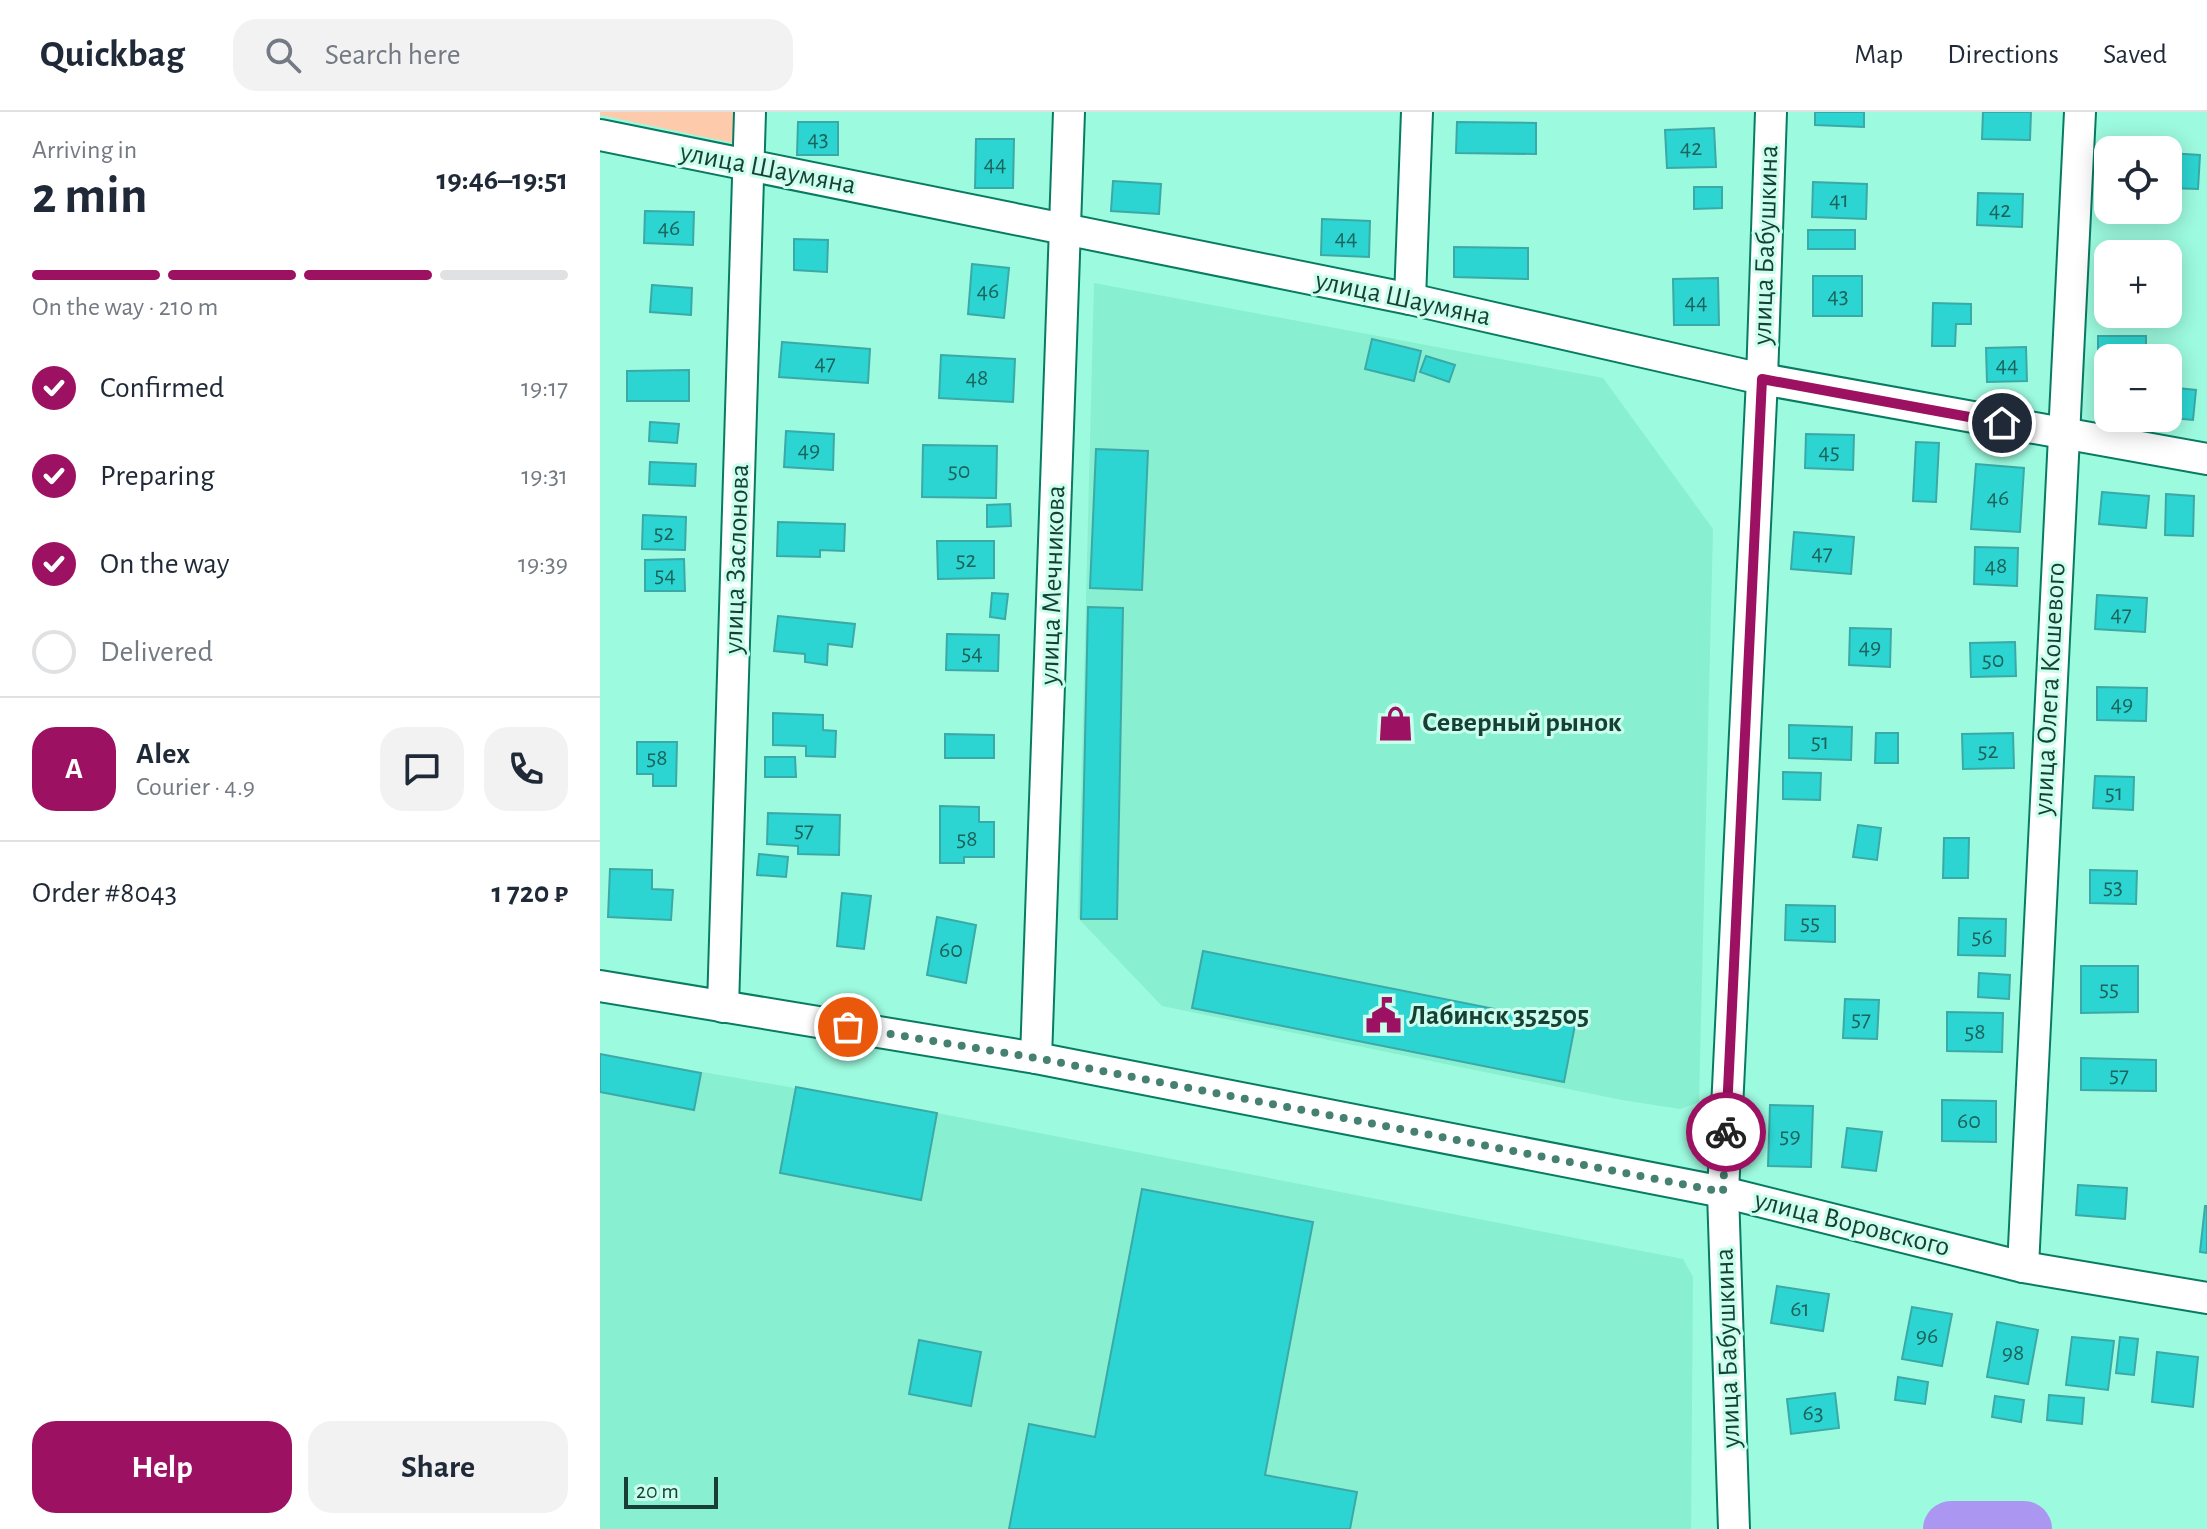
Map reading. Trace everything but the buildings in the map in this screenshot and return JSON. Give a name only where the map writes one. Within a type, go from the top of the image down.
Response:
[{"type":"street","name":"улица Заслонова","points":[[723,1007],[750,112]]},
{"type":"street","name":"улица Мечникова","points":[[1036,1058],[1069,112]]},
{"type":"street","points":[[1410,299],[1417,112]]},
{"type":"street","name":"улица Бабушкина","points":[[1734,1529],[1723,1192],[1762,379],[1771,112]]},
{"type":"street","name":"улица Олега Кошевого","points":[[2023,1267],[2080,112]]},
{"type":"street","name":"улица Шаумяна","points":[[600,135],[1410,299],[1762,379],[2207,459]]},
{"type":"street","name":"улица Воровского","points":[[600,986],[1036,1058],[1723,1192],[2023,1267],[2207,1298]]},
{"type":"shaded area","points":[[600,112],[733,112],[733,143],[600,115]]},
{"type":"shaded area","name":"Северный рынок","points":[[1094,283],[1603,378],[1713,529],[1699,1102],[1680,1109],[1622,1100],[1162,1006],[1078,918]]},
{"type":"shaded area","points":[[600,1054],[937,1113],[1683,1259],[1693,1277],[1691,1529],[600,1529]]},
{"type":"waterway","points":[[1951,1529],[2024,1529]]},
{"type":"way so far","points":[[848,1027],[1036,1058],[1723,1192],[1726,1132]]},
{"type":"place","name":"Северный рынок","points":[[1396,723]]},
{"type":"place","name":"Лабинск 352505","points":[[1383,1016]]},
{"type":"route","points":[[1726,1132],[1762,379],[2002,423]]}]
